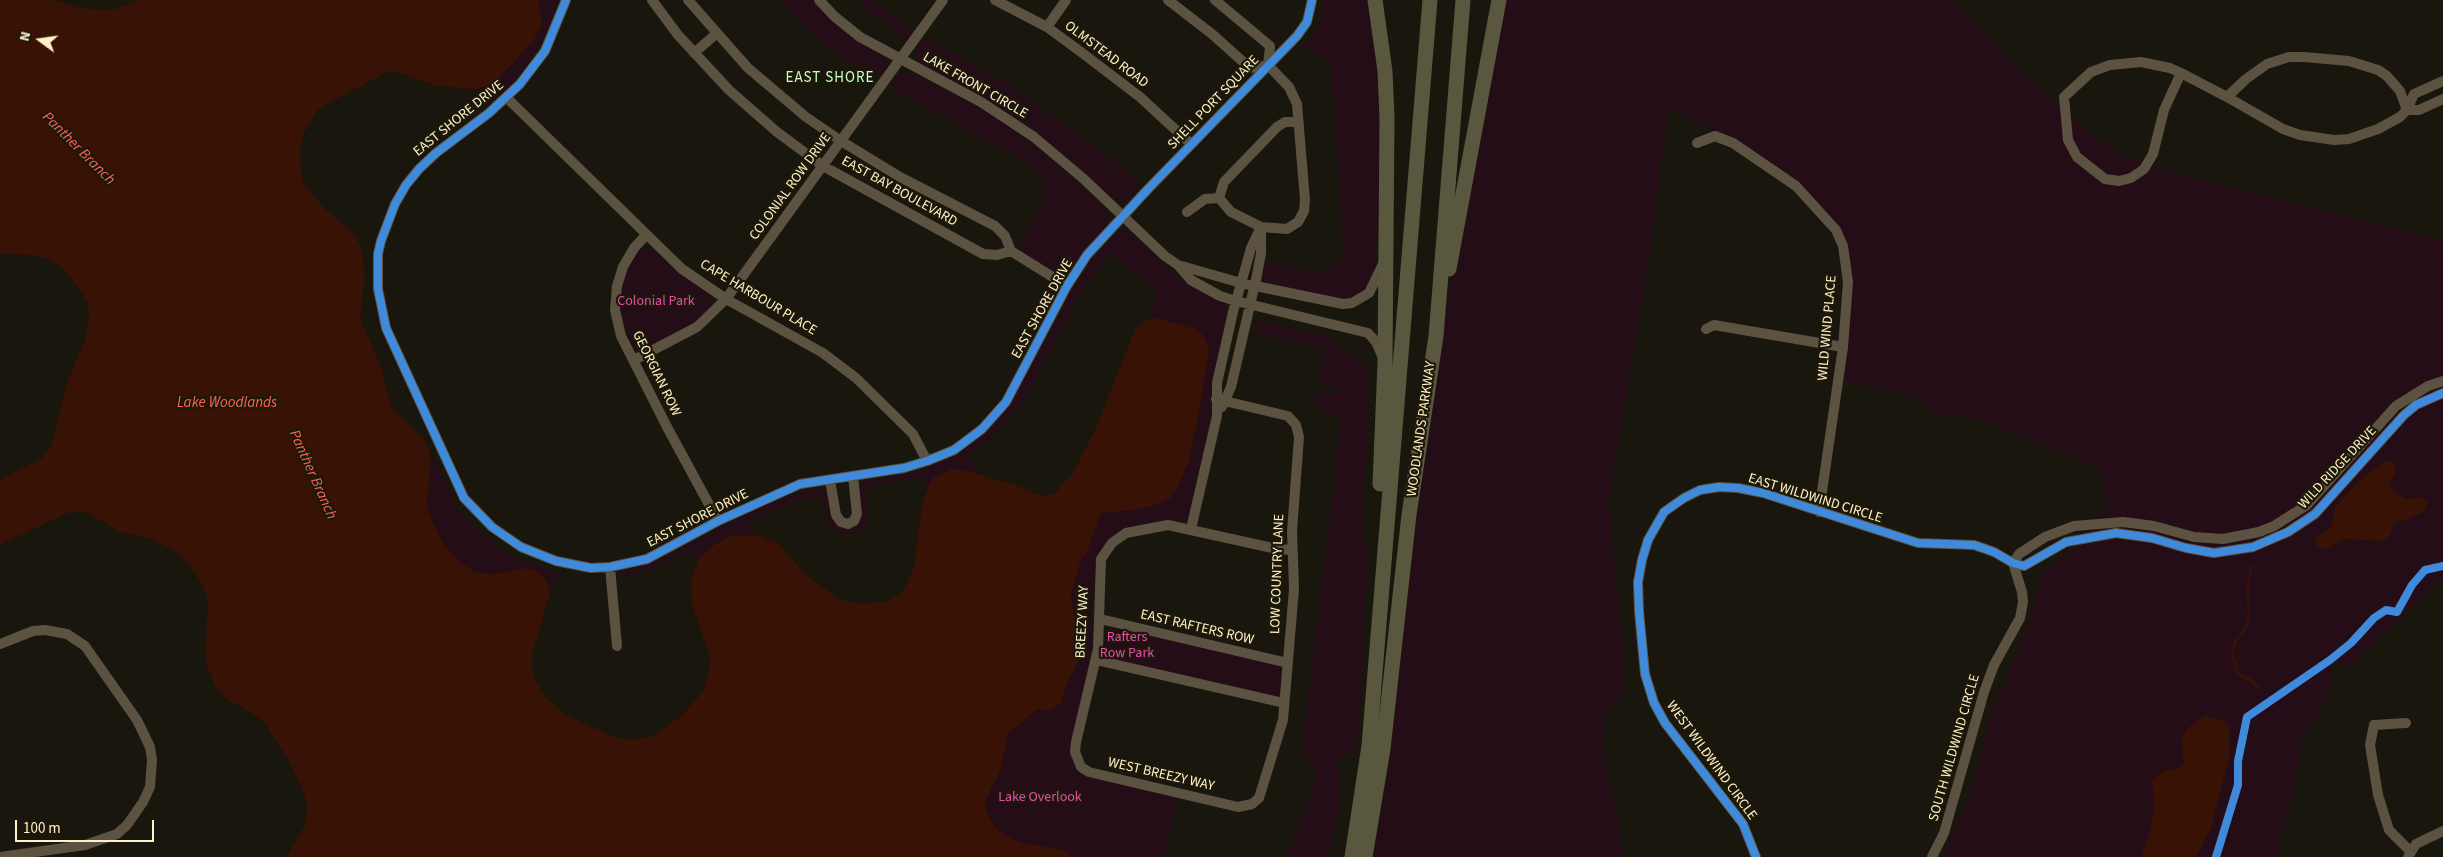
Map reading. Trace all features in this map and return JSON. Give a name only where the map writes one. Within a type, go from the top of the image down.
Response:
[{"type":"main road","points":[[1375,0],[1385,71],[1387,118],[1386,363],[1372,630],[1375,657]]},
{"type":"main road","name":"WOODLANDS PARKWAY","points":[[1352,857],[1369,746],[1430,0]]},
{"type":"main road","name":"WOODLANDS PARKWAY","points":[[1365,857],[1383,749],[1409,515],[1436,336],[1463,0]]},
{"type":"main road","points":[[1436,336],[1460,219],[1499,0]]},
{"type":"street","name":"EAST SHORE DRIVE","points":[[566,0],[545,51],[507,98],[436,153],[406,185],[389,218],[381,241],[377,269],[378,289],[386,328],[464,498],[492,527],[521,547],[556,561],[591,568],[610,567],[647,559],[718,521],[800,484],[904,468],[954,450],[982,428],[1006,402],[1068,286],[1087,255],[1123,216]]},
{"type":"street","name":"EAST BAY BOULEVARD","points":[[652,0],[694,53],[729,90],[757,115],[823,166],[984,254],[997,255],[1011,251]]},
{"type":"street","name":"EAST BAY BOULEVARD","points":[[688,0],[716,34],[772,89],[806,117],[841,141],[900,176],[995,226],[1005,236],[1011,251],[1068,286]]},
{"type":"street","name":"LAKE FRONT CIRCLE","points":[[819,0],[834,16],[860,36],[981,102],[1034,137],[1178,265],[1191,280],[1220,296],[1236,301],[1368,333],[1376,342],[1386,363]]},
{"type":"street","name":"COLONIAL ROW DRIVE","points":[[634,360],[696,326],[726,299],[943,0]]},
{"type":"street","name":"OLMSTEAD ROAD","points":[[995,0],[1047,27],[1140,97],[1191,144]]},
{"type":"street","points":[[1047,27],[1066,0]]},
{"type":"street","points":[[1168,0],[1250,68],[1268,65]]},
{"type":"street","points":[[1215,0],[1270,46],[1268,65],[1289,87],[1297,104],[1304,211],[1298,222],[1287,229],[1260,227],[1231,212],[1219,198]]},
{"type":"street","name":"SHELL PORT SQUARE","points":[[1123,216],[1297,36],[1307,22],[1312,0]]},
{"type":"street","points":[[694,53],[716,34]]},
{"type":"street","points":[[2227,97],[2246,79],[2267,64],[2289,57],[2304,57],[2349,61],[2378,70],[2387,76],[2400,91],[2407,110]]},
{"type":"street","points":[[2181,73],[2164,110],[2152,154],[2144,169],[2131,178],[2119,181],[2105,180],[2077,157],[2068,140],[2064,97],[2091,72],[2116,64],[2141,62],[2181,73],[2283,129],[2334,140],[2349,139],[2378,129],[2400,117],[2407,110],[2414,94],[2443,81]]},
{"type":"street","name":"CAPE HARBOUR PLACE","points":[[507,98],[682,269],[726,299],[823,353],[856,378],[912,434],[926,461]]},
{"type":"street","points":[[2407,110],[2419,110],[2443,99]]},
{"type":"street","points":[[1219,198],[1224,182],[1277,127],[1285,122],[1298,122]]},
{"type":"street","name":"WILD WIND PLACE","points":[[1697,143],[1716,136],[1732,143],[1796,186],[1836,230],[1842,246],[1848,282],[1843,347],[1819,512]]},
{"type":"street","points":[[1188,212],[1205,199],[1219,198]]},
{"type":"street","points":[[1260,227],[1251,248],[1236,301],[1217,383],[1220,401],[1191,529],[1277,549],[1292,550]]},
{"type":"street","points":[[1220,401],[1232,387],[1262,252],[1260,227]]},
{"type":"street","name":"GEORGIAN ROW","points":[[646,235],[634,248],[623,266],[617,286],[615,310],[621,336],[667,427],[718,521]]},
{"type":"street","name":"LAKE FRONT CIRCLE","points":[[1178,265],[1254,286],[1332,303],[1352,303],[1369,293],[1385,257]]},
{"type":"street","points":[[1706,329],[1714,324],[1843,347]]},
{"type":"street","name":"WILD RIDGE DRIVE","points":[[2443,380],[2428,386],[2396,406],[2307,505],[2274,526],[2259,532],[2223,539],[2194,537],[2154,526],[2123,522],[2074,526],[2045,537],[2019,554],[2013,563],[2024,566],[2066,542],[2116,533],[2152,538],[2186,548],[2214,553],[2253,547],[2288,532],[2315,514],[2404,415],[2416,405],[2443,393]]},
{"type":"street","name":"LOW COUNTRY LANE","points":[[1220,401],[1288,416],[1296,425],[1300,437],[1292,550],[1294,589],[1280,735],[1259,798],[1252,804]]},
{"type":"street","points":[[830,480],[836,515],[841,522],[848,524],[854,521],[857,514],[853,476]]},
{"type":"street","points":[[2334,477],[2342,486]]},
{"type":"street","name":"EAST WILDWIND CIRCLE","points":[[1642,560],[1648,540],[1664,512],[1684,498],[1700,490],[1719,487],[1738,488],[1763,493],[1918,543],[1974,546],[1994,552],[2013,563]]},
{"type":"street","name":"BREEZY WAY","points":[[1075,752],[1096,660],[1100,618],[1101,560],[1112,543],[1126,533],[1168,525],[1191,529]]},
{"type":"street","name":"WEST WILDWIND CIRCLE","points":[[1642,560],[1638,582],[1641,646],[1645,674],[1654,703],[1665,723],[1743,824],[1756,857]]},
{"type":"street","name":"SOUTH WILDWIND CIRCLE","points":[[1932,857],[1944,833],[1984,692],[1994,664],[2020,618],[2024,602],[2013,563]]},
{"type":"street","points":[[610,567],[616,646]]},
{"type":"street","name":"EAST RAFTERS ROW","points":[[1100,618],[1288,663]]},
{"type":"street","points":[[0,644],[33,631],[56,630],[67,634],[86,646],[145,734],[152,760],[150,787],[136,814],[117,834],[101,841],[0,857]]},
{"type":"street","points":[[1096,660],[1284,703]]},
{"type":"street","points":[[2406,723],[2374,725],[2370,745],[2378,795],[2389,830],[2409,854],[2416,844],[2443,830]]},
{"type":"street","name":"WEST BREEZY WAY","points":[[1075,752],[1081,767],[1089,772],[1238,807],[1252,804]]},
{"type":"green space","points":[[538,0],[559,0],[546,34],[523,71],[489,105],[476,89],[496,82],[532,44],[542,22]]},
{"type":"green space","points":[[780,0],[812,0],[845,32],[886,59],[887,72],[880,79],[867,68],[844,60],[798,22]]},
{"type":"green space","points":[[856,0],[872,0],[912,30],[913,34],[907,42]]},
{"type":"green space","points":[[1324,0],[1367,0],[1376,62],[1378,94],[1380,196],[1374,275],[1370,286],[1363,292],[1342,300],[1268,284],[1260,274],[1263,261],[1317,272],[1343,257],[1335,101],[1329,60],[1303,47],[1319,24]]},
{"type":"green space","points":[[1504,0],[1955,0],[2012,64],[2086,130],[2119,154],[2183,175],[2443,241],[2443,578],[2348,668],[2331,661],[2332,693],[2302,738],[2300,765],[2277,857],[1942,857],[1966,804],[1994,708],[2029,623],[2041,572],[2077,548],[2108,503],[2099,469],[1977,418],[1937,415],[1911,397],[1842,380],[1852,288],[1850,251],[1842,232],[1789,172],[1669,107],[1645,284],[1609,498],[1626,686],[1605,719],[1603,751],[1614,795],[1623,857],[1373,857],[1389,767],[1397,672],[1433,382]]},
{"type":"green space","points":[[925,38],[1008,84],[1108,156],[1138,184],[1138,190],[1128,200],[1118,202],[1037,133],[981,96],[921,64],[915,54],[921,40]]},
{"type":"green space","points":[[904,71],[976,106],[1003,123],[1056,163],[1107,210],[1108,224],[1066,274],[1056,274],[1020,252],[1019,248],[1043,201],[1046,188],[1040,176],[1010,153],[894,90],[893,80]]},
{"type":"green space","name":"Lake Overlook","points":[[1121,230],[1131,233],[1182,280],[1225,304],[1229,329],[1189,513],[1186,518],[1179,521],[1114,534],[1097,556],[1089,616],[1093,642],[1078,717],[1075,764],[1178,797],[1164,857],[1074,857],[1062,850],[1022,843],[1006,836],[996,828],[989,817],[985,809],[985,801],[1001,769],[1008,733],[1037,710],[1052,710],[1061,703],[1066,686],[1085,647],[1084,637],[1074,614],[1071,596],[1081,559],[1087,553],[1100,515],[1150,506],[1178,486],[1188,464],[1198,419],[1209,347],[1196,329],[1163,319],[1149,319],[1158,292],[1109,253],[1080,295],[1025,398],[1005,425],[969,457],[980,474],[952,469],[929,485],[927,490],[923,476],[918,479],[872,485],[866,492],[869,512],[866,525],[854,533],[841,533],[830,525],[824,504],[819,497],[801,499],[747,522],[754,534],[729,536],[711,547],[698,560],[689,552],[645,572],[616,578],[622,571],[637,568],[668,556],[756,509],[814,488],[821,489],[828,495],[831,518],[835,523],[852,527],[859,488],[862,482],[924,470],[958,454],[997,423],[1009,407],[1080,277],[1103,247]]},
{"type":"green space","name":"Colonial Park","points":[[639,250],[654,250],[672,268],[708,294],[711,303],[707,312],[687,326],[657,343],[639,349],[631,344],[621,319],[620,299],[623,279],[632,261]]},
{"type":"green space","points":[[1258,322],[1268,322],[1289,329],[1328,336],[1337,342],[1345,353],[1368,366],[1369,406],[1362,540],[1368,548],[1359,735],[1351,755],[1341,755],[1335,765],[1339,777],[1339,811],[1328,857],[1285,857],[1298,831],[1315,782],[1315,770],[1302,746],[1341,423],[1338,416],[1319,410],[1314,401],[1319,390],[1339,394],[1340,387],[1317,382],[1324,349],[1254,334]]},
{"type":"green space","points":[[429,449],[459,512],[476,529],[510,556],[558,574],[553,586],[550,587],[546,578],[519,569],[493,574],[476,573],[460,563],[451,554],[429,514],[427,503],[431,459]]},
{"type":"green space","name":"Rafters Row Park","points":[[1117,627],[1276,665],[1283,672],[1281,689],[1276,696],[1107,658],[1103,651],[1105,635],[1110,628]]},
{"type":"water","name":"Lake Woodlands","points":[[0,0],[56,0],[76,7],[113,10],[138,0],[538,0],[542,22],[534,40],[494,83],[476,89],[437,86],[394,71],[388,72],[323,106],[316,112],[303,135],[300,149],[301,174],[304,184],[325,209],[355,235],[362,249],[365,277],[360,317],[382,370],[392,408],[424,439],[429,449],[431,459],[427,503],[429,514],[443,543],[460,563],[476,572],[493,574],[527,568],[533,569],[546,578],[550,593],[532,655],[532,669],[536,682],[546,698],[568,716],[617,738],[633,740],[653,736],[680,717],[703,692],[711,661],[692,603],[691,581],[698,560],[711,547],[729,536],[758,535],[779,544],[805,574],[837,598],[857,604],[889,601],[903,591],[914,568],[922,505],[929,485],[934,478],[952,469],[961,469],[1013,484],[1041,496],[1055,493],[1072,474],[1095,430],[1135,329],[1146,320],[1155,318],[1196,329],[1202,334],[1209,347],[1198,419],[1188,464],[1170,498],[1140,509],[1100,515],[1087,553],[1081,559],[1071,596],[1074,614],[1085,627],[1084,637],[1087,639],[1085,647],[1066,686],[1061,703],[1052,710],[1037,710],[1008,733],[1001,769],[985,801],[985,809],[989,817],[996,828],[1006,836],[1022,843],[1062,850],[1074,857],[286,857],[305,825],[307,808],[305,795],[289,761],[264,722],[251,712],[227,700],[215,685],[205,661],[208,602],[204,588],[189,564],[176,551],[148,538],[120,532],[88,513],[76,511],[65,514],[0,545],[0,480],[42,458],[51,446],[66,385],[85,340],[89,317],[88,303],[71,277],[61,267],[51,260],[39,256],[0,253]]},
{"type":"water","points":[[2387,460],[2396,465],[2395,473],[2390,481],[2393,492],[2408,499],[2423,497],[2428,502],[2424,512],[2393,524],[2391,534],[2383,541],[2344,539],[2325,550],[2318,546],[2314,539],[2331,527],[2336,506],[2359,481]]},
{"type":"water","points":[[2205,716],[2225,721],[2230,727],[2229,758],[2211,827],[2196,857],[2145,857],[2142,854],[2151,829],[2154,808],[2152,780],[2166,770],[2177,770],[2184,763],[2181,740],[2188,728]]},
{"type":"waterway","points":[[2251,566],[2248,585],[2249,620],[2235,642],[2232,654],[2238,674],[2251,680],[2259,689]]},
{"type":"cycle path","points":[[566,0],[545,51],[520,84],[489,113],[436,153],[406,185],[395,204],[381,241],[378,254],[378,289],[386,328],[464,498],[492,527],[521,547],[556,561],[591,568],[610,567],[647,559],[718,521],[800,484],[904,468],[927,461],[954,450],[982,429],[1006,402],[1067,286],[1087,255],[1149,188],[1297,36],[1307,22],[1312,0]]},
{"type":"cycle path","points":[[1756,857],[1743,824],[1665,723],[1654,703],[1645,674],[1638,582],[1642,560],[1648,540],[1664,512],[1684,498],[1700,490],[1719,487],[1738,488],[1763,493],[1918,543],[1974,545],[2024,566],[2066,542],[2116,533],[2152,538],[2186,548],[2214,553],[2253,547],[2288,532],[2315,514],[2404,415],[2416,405],[2443,393]]},
{"type":"cycle path","points":[[2216,857],[2238,785],[2238,761],[2247,717],[2330,660],[2351,643],[2374,618],[2386,610],[2397,612],[2412,585],[2425,570],[2443,566]]},
{"type":"district","name":"EAST SHORE","points":[[830,79]]},
{"type":"water label","name":"Panther Branch","points":[[78,149]]},
{"type":"water label","name":"Panther Branch","points":[[312,475]]}]
